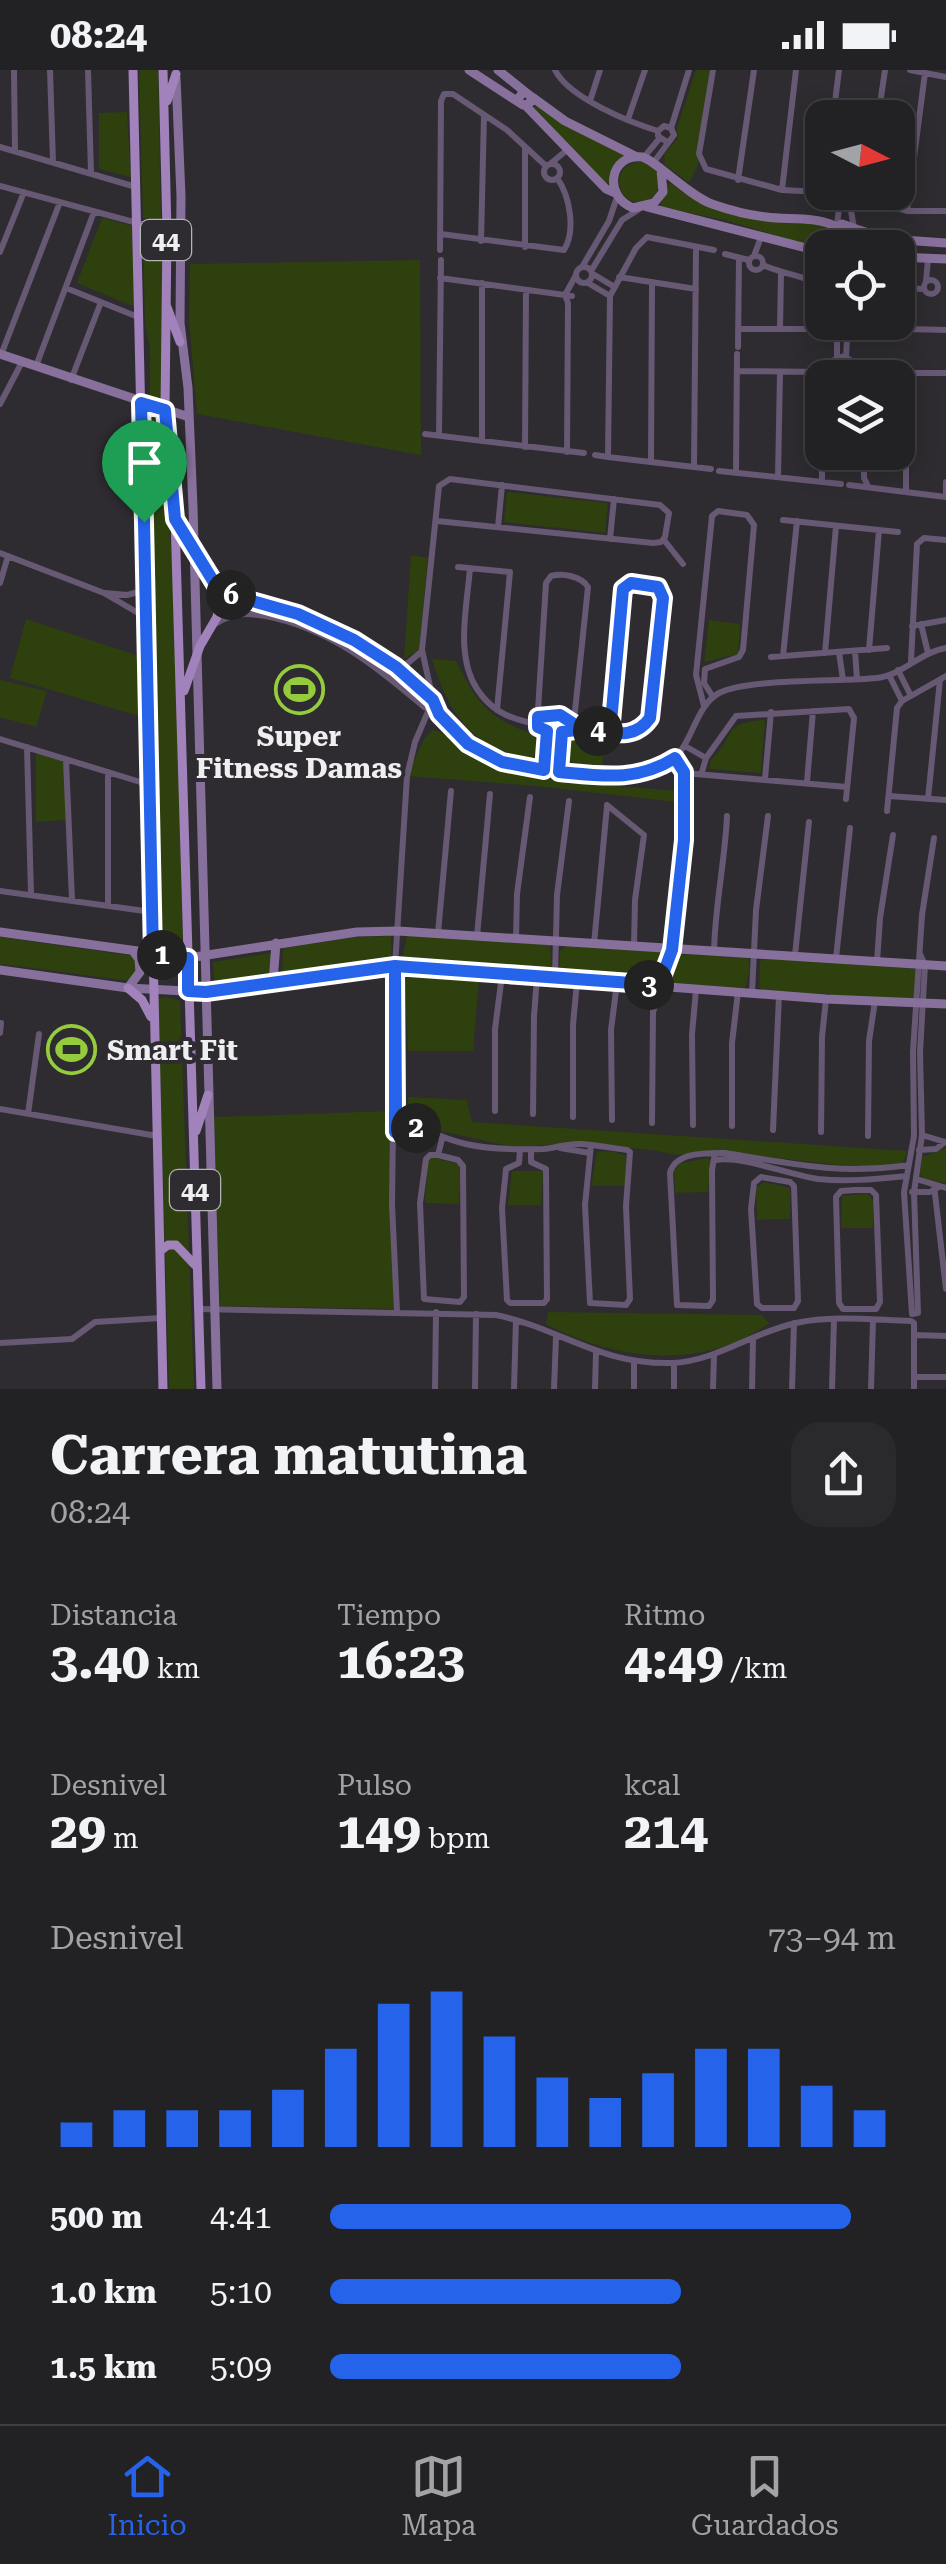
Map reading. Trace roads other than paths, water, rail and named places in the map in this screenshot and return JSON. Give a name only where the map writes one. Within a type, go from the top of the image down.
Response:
[{"type":"main road","name":"44","points":[[133,70],[164,1389]]},
{"type":"main road","name":"44","points":[[163,70],[167,230],[165,410],[175,519],[182,700],[201,1389]]},
{"type":"main road","points":[[164,108],[176,72]]},
{"type":"main road","points":[[165,302],[180,342]]},
{"type":"main road","points":[[175,519],[215,584],[220,608],[196,656],[182,700]]},
{"type":"main road","points":[[128,988],[142,1000],[154,1023]]},
{"type":"main road","points":[[194,1138],[208,1095]]},
{"type":"main road","points":[[160,1251],[168,1246],[180,1247],[197,1267]]},
{"type":"street","points":[[14,70],[15,152]]},
{"type":"street","points":[[50,70],[53,162]]},
{"type":"street","points":[[88,70],[91,173]]},
{"type":"street","points":[[468,70],[649,162],[686,191],[712,204],[760,217],[820,221],[888,239],[946,244]]},
{"type":"street","points":[[498,70],[576,159],[627,206],[732,226],[805,248]]},
{"type":"street","points":[[555,70],[560,79],[590,100],[661,137],[674,135],[671,128],[689,70]]},
{"type":"street","points":[[590,100],[600,70]]},
{"type":"street","points":[[628,119],[644,70]]},
{"type":"street","points":[[713,70],[700,162],[709,172],[782,190],[805,191]]},
{"type":"street","points":[[738,180],[754,70]]},
{"type":"street","points":[[782,190],[796,70]]},
{"type":"street","points":[[835,100],[839,70]]},
{"type":"street","points":[[880,100],[884,70]]},
{"type":"street","points":[[910,70],[946,76]]},
{"type":"street","points":[[176,72],[181,196],[180,342],[189,417],[217,1389]]},
{"type":"street","points":[[915,148],[926,73]]},
{"type":"street","points":[[439,436],[442,97],[453,94],[548,165],[558,166],[558,176],[568,196],[568,244],[560,251],[441,234]]},
{"type":"street","points":[[482,241],[484,114]]},
{"type":"street","points":[[568,298],[591,272],[622,220],[662,192],[649,162],[664,126],[671,128]]},
{"type":"street","points":[[525,146],[525,247]]},
{"type":"street","points":[[0,147],[137,187]]},
{"type":"street","points":[[568,150],[548,165],[544,174],[547,178],[558,176],[576,159]]},
{"type":"street","points":[[567,452],[568,298],[576,275],[613,213],[617,169],[630,158],[649,162]]},
{"type":"street","points":[[0,186],[167,230]]},
{"type":"street","points":[[0,252],[24,192]]},
{"type":"street","points":[[60,202],[0,354],[189,417]]},
{"type":"street","points":[[832,230],[842,210]]},
{"type":"street","points":[[850,210],[855,228]]},
{"type":"street","points":[[906,210],[946,211]]},
{"type":"street","points":[[35,367],[94,212]]},
{"type":"street","points":[[762,236],[751,258],[752,269],[763,263],[773,241]]},
{"type":"street","points":[[608,457],[610,296],[618,277],[647,238],[714,250]]},
{"type":"street","points":[[694,467],[696,247]]},
{"type":"street","points":[[726,254],[751,258],[781,274],[805,279]]},
{"type":"street","points":[[736,473],[739,258]]},
{"type":"street","points":[[925,285],[937,259]]},
{"type":"street","points":[[937,259],[940,286]]},
{"type":"street","points":[[582,266],[614,286]]},
{"type":"street","points":[[780,330],[781,274]]},
{"type":"street","points":[[576,275],[610,296]]},
{"type":"street","points":[[618,277],[696,289]]},
{"type":"street","points":[[440,278],[568,298]]},
{"type":"street","points":[[651,462],[652,282]]},
{"type":"street","points":[[482,283],[482,441]]},
{"type":"street","points":[[925,285],[931,294],[940,286]]},
{"type":"street","points":[[915,286],[940,286]]},
{"type":"street","points":[[66,288],[139,317]]},
{"type":"street","points":[[525,447],[526,290]]},
{"type":"street","points":[[72,380],[101,302]]},
{"type":"street","points":[[738,330],[805,328]]},
{"type":"street","points":[[915,329],[946,330]]},
{"type":"street","points":[[835,340],[843,360]]},
{"type":"street","points":[[843,360],[845,340]]},
{"type":"street","points":[[0,404],[22,362]]},
{"type":"street","points":[[737,371],[805,372]]},
{"type":"street","points":[[778,478],[780,373]]},
{"type":"street","points":[[915,373],[946,373]]},
{"type":"street","points":[[425,434],[584,453]]},
{"type":"street","points":[[595,455],[946,496],[946,482]]},
{"type":"street","points":[[822,470],[822,482]]},
{"type":"street","points":[[864,470],[869,487]]},
{"type":"street","points":[[906,470],[906,492]]},
{"type":"street","points":[[683,564],[664,540],[668,513],[660,504],[450,479],[440,486],[422,650],[439,714],[468,744],[493,758],[559,772],[633,776],[675,758],[713,697],[741,687],[889,675],[928,653],[946,648]]},
{"type":"street","points":[[498,527],[502,485]]},
{"type":"street","points":[[610,539],[614,499]]},
{"type":"street","points":[[704,708],[696,675],[712,516],[718,512],[747,514],[754,525],[743,652],[705,669],[704,683],[713,697]]},
{"type":"street","points":[[783,520],[898,532]]},
{"type":"street","points":[[437,521],[654,543],[664,540]]},
{"type":"street","points":[[784,656],[796,521]]},
{"type":"street","points":[[826,653],[836,526]]},
{"type":"street","points":[[869,650],[879,530]]},
{"type":"street","points":[[912,662],[917,625],[918,544],[924,538],[946,540]]},
{"type":"street","points":[[0,583],[4,555],[104,592],[127,595],[146,590]]},
{"type":"street","points":[[458,567],[510,572],[497,711]]},
{"type":"street","points":[[470,568],[465,657],[477,689],[509,718],[547,731],[562,732],[576,727]]},
{"type":"street","points":[[538,727],[546,584],[557,574],[576,577],[588,587],[576,727]]},
{"type":"street","points":[[215,584],[247,601],[354,640],[396,667],[433,700]]},
{"type":"street","points":[[529,722],[560,715],[576,727],[610,733],[638,731],[648,724],[653,712],[663,598],[654,585],[628,584],[623,589],[610,733]]},
{"type":"street","points":[[104,592],[146,618]]},
{"type":"street","points":[[124,606],[127,595]]},
{"type":"street","points":[[212,626],[228,616],[243,613],[297,619],[357,652],[428,710],[439,714]]},
{"type":"street","points":[[917,625],[946,620]]},
{"type":"street","points":[[917,625],[928,653]]},
{"type":"street","points":[[771,656],[887,648]]},
{"type":"street","points":[[396,667],[412,661],[422,650]]},
{"type":"street","points":[[856,651],[857,679]]},
{"type":"street","points":[[839,652],[843,680]]},
{"type":"street","points":[[898,670],[910,696]]},
{"type":"street","points":[[887,811],[900,704],[889,675]]},
{"type":"street","points":[[900,704],[943,677]]},
{"type":"street","points":[[928,799],[943,677]]},
{"type":"street","points":[[397,1311],[392,1204],[395,966],[407,776],[415,742],[433,700]]},
{"type":"street","points":[[702,772],[706,758],[731,719],[740,715],[852,710],[846,799]]},
{"type":"street","points":[[806,782],[812,711]]},
{"type":"street","points":[[765,778],[771,712]]},
{"type":"street","points":[[544,770],[547,731]]},
{"type":"street","points":[[559,772],[562,732]]},
{"type":"street","points":[[0,739],[150,785]]},
{"type":"street","points":[[684,746],[706,758]]},
{"type":"street","points":[[27,747],[31,894]]},
{"type":"street","points":[[652,1124],[652,1026],[659,985],[672,950],[684,840],[684,772],[675,758]]},
{"type":"street","points":[[932,758],[946,760]]},
{"type":"street","points":[[66,760],[72,900]]},
{"type":"street","points":[[108,772],[108,905]]},
{"type":"street","points":[[684,772],[847,787]]},
{"type":"street","points":[[438,933],[451,790]]},
{"type":"street","points":[[477,936],[490,794]]},
{"type":"street","points":[[516,939],[517,894],[530,796]]},
{"type":"street","points":[[889,796],[946,800]]},
{"type":"street","points":[[555,978],[558,895],[568,800]]},
{"type":"street","points":[[594,944],[607,805],[644,836],[635,900],[634,947]]},
{"type":"street","points":[[714,952],[727,816]]},
{"type":"street","points":[[752,993],[756,910],[768,816]]},
{"type":"street","points":[[795,955],[809,822]]},
{"type":"street","points":[[836,958],[850,828]]},
{"type":"street","points":[[877,962],[893,836]]},
{"type":"street","points":[[921,1003],[912,1052],[915,1104],[916,1150],[916,1178],[914,1192],[918,1314],[910,1313],[904,1192],[909,1165],[916,1150],[922,1135],[922,915],[934,838]]},
{"type":"street","points":[[0,890],[153,912]]},
{"type":"street","points":[[0,932],[188,958],[357,932],[398,931],[877,962],[921,961],[946,966]]},
{"type":"street","points":[[274,982],[276,943]]},
{"type":"street","points":[[128,988],[140,972],[133,950]]},
{"type":"street","points":[[0,970],[128,988],[206,992],[395,966],[946,1004]]},
{"type":"street","points":[[495,1110],[495,1029],[502,975]]},
{"type":"street","points":[[533,1114],[538,977]]},
{"type":"street","points":[[573,1116],[577,979]]},
{"type":"street","points":[[612,1120],[611,1030],[617,982]]},
{"type":"street","points":[[692,1125],[696,988]]},
{"type":"street","points":[[732,1126],[732,1043],[738,992]]},
{"type":"street","points":[[773,1130],[779,995]]},
{"type":"street","points":[[821,1132],[826,998]]},
{"type":"street","points":[[868,1136],[869,1041],[874,1001]]},
{"type":"street","points":[[0,1033],[2,1023]]},
{"type":"street","points":[[28,1114],[39,1034]]},
{"type":"street","points":[[0,1109],[157,1136]]},
{"type":"street","points":[[396,1112],[417,1128],[442,1139],[488,1149],[560,1148],[591,1149],[630,1152],[626,1206],[630,1301],[626,1305],[594,1306],[590,1302],[585,1206],[591,1149]]},
{"type":"street","points":[[395,1132],[417,1128]]},
{"type":"street","points":[[922,1135],[945,1142]]},
{"type":"street","points":[[435,1154],[462,1166],[462,1302],[428,1302],[423,1297],[420,1203],[426,1159],[435,1154],[442,1139]]},
{"type":"street","points":[[449,1158],[451,1141]]},
{"type":"street","points":[[916,1150],[936,1149],[945,1142]]},
{"type":"street","points":[[520,1150],[516,1165],[506,1168],[502,1208],[510,1304],[547,1300],[546,1170],[530,1160],[530,1149]]},
{"type":"street","points":[[716,1156],[712,1170],[712,1304],[675,1304],[670,1168],[678,1159],[716,1156],[742,1158],[777,1171],[856,1186],[871,1190],[876,1195],[880,1302],[876,1309],[844,1309],[839,1303],[836,1197],[856,1186],[907,1176]]},
{"type":"street","points":[[777,1171],[794,1186],[798,1302],[794,1308],[757,1304],[751,1208],[757,1178],[777,1171],[856,1171],[909,1165]]},
{"type":"street","points":[[856,1171],[856,1186]]},
{"type":"street","points":[[916,1178],[939,1188]]},
{"type":"street","points":[[904,1192],[939,1188]]},
{"type":"street","points":[[939,1188],[946,1289]]},
{"type":"street","points":[[198,1309],[476,1314],[516,1320],[596,1353],[634,1361],[674,1363],[714,1355],[794,1323],[834,1319],[910,1321],[914,1324],[914,1389]]},
{"type":"street","points":[[435,1389],[436,1312]]},
{"type":"street","points":[[475,1389],[476,1314]]},
{"type":"street","points":[[0,1343],[72,1339],[95,1322],[161,1318]]},
{"type":"street","points":[[832,1389],[834,1319]]},
{"type":"street","points":[[514,1389],[516,1320]]},
{"type":"street","points":[[872,1389],[873,1320]]},
{"type":"street","points":[[792,1389],[794,1323]]},
{"type":"street","points":[[914,1335],[946,1336]]},
{"type":"street","points":[[554,1389],[556,1338]]},
{"type":"street","points":[[752,1389],[753,1340]]},
{"type":"street","points":[[595,1389],[596,1353]]},
{"type":"street","points":[[713,1389],[714,1355]]},
{"type":"street","points":[[634,1361],[634,1389]]},
{"type":"street","points":[[674,1363],[674,1389]]},
{"type":"street","points":[[914,1376],[946,1377]]},
{"type":"place","name":"Super Fitness Damas","points":[[299,689]]},
{"type":"place","name":"Smart Fit","points":[[72,1050]]}]
